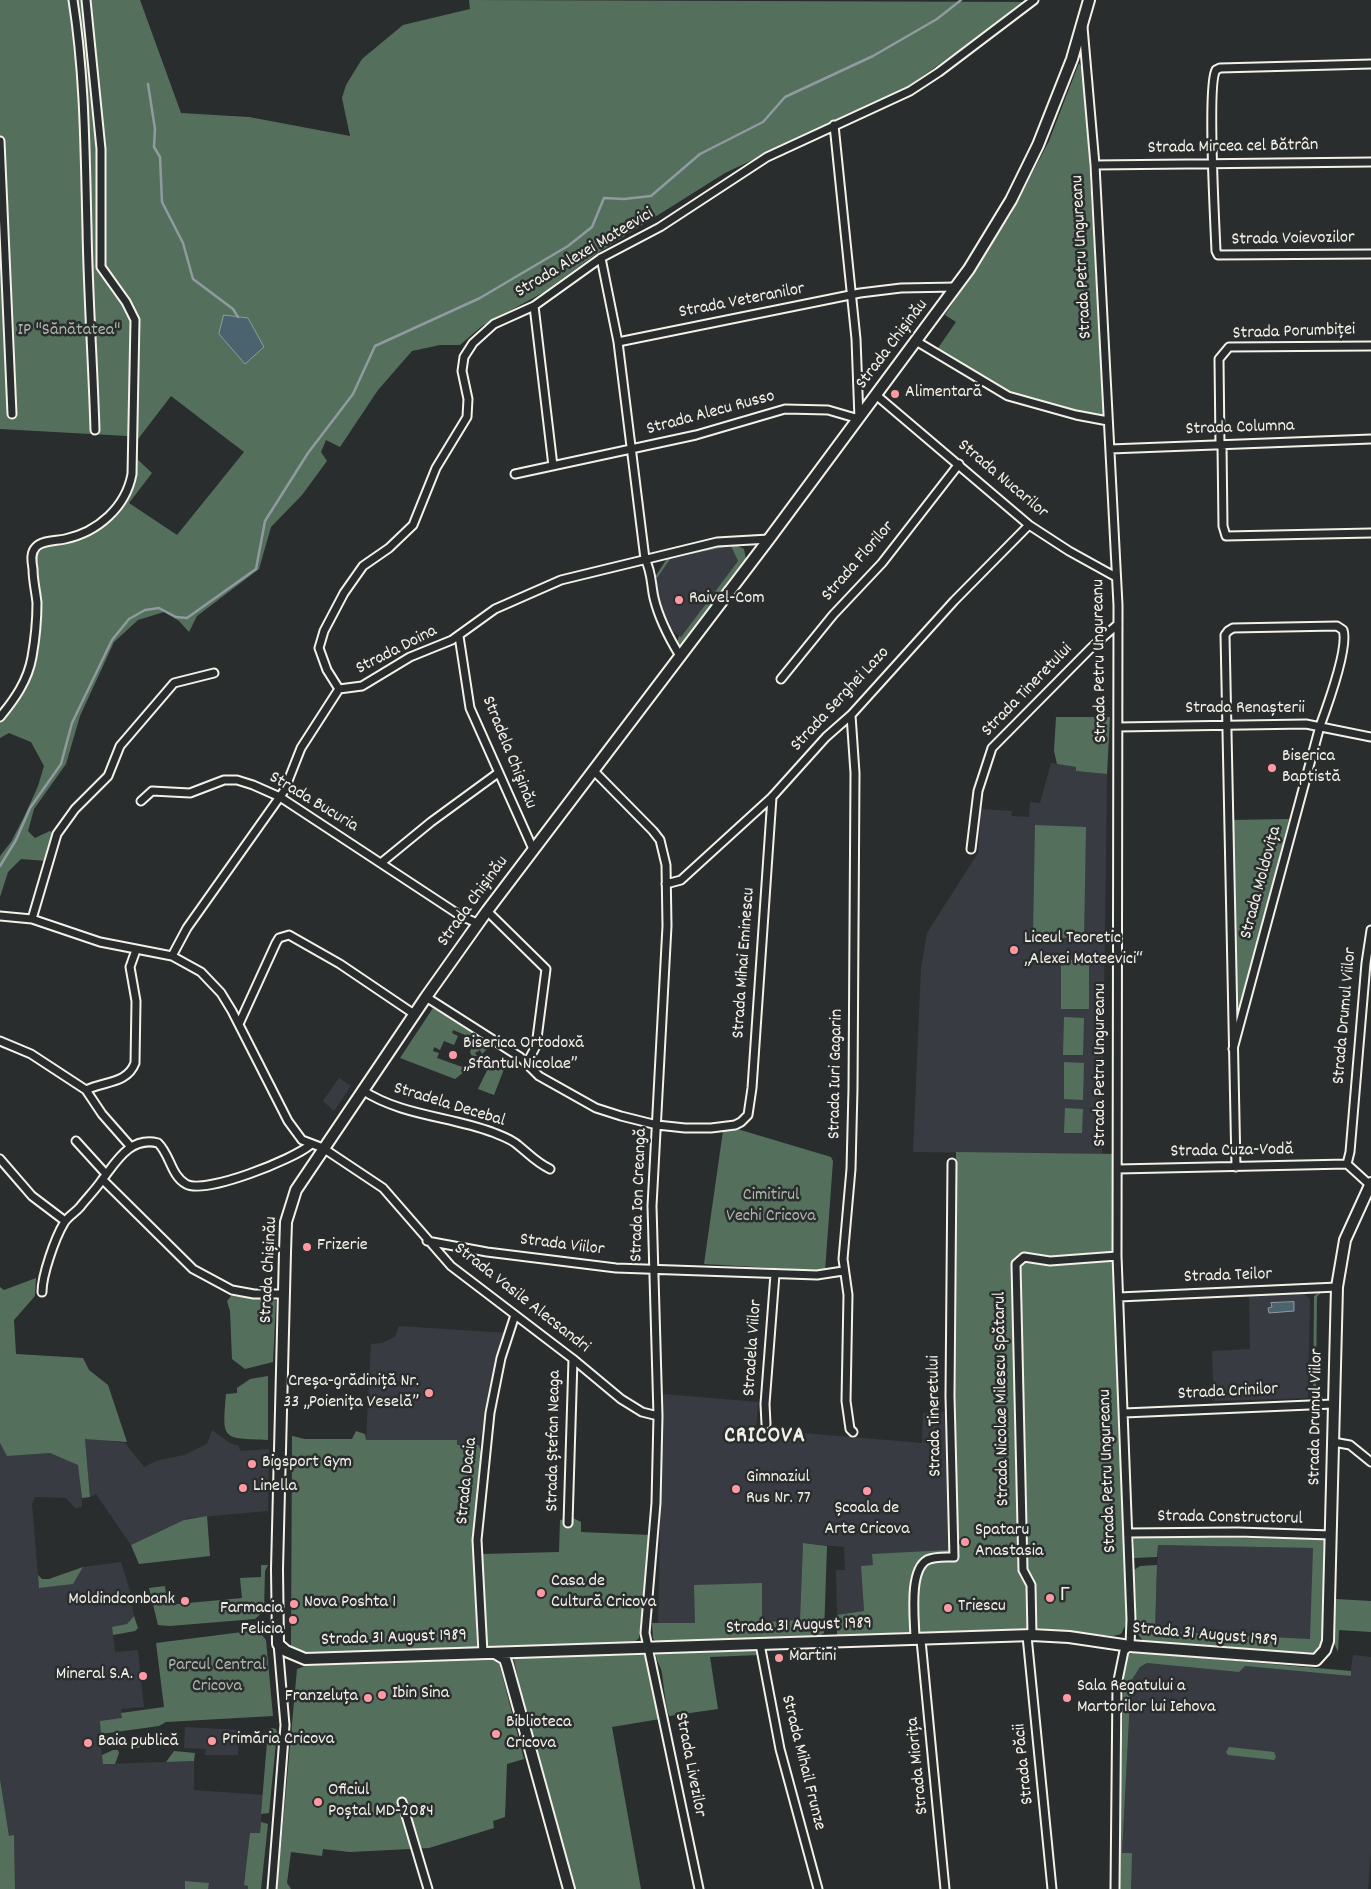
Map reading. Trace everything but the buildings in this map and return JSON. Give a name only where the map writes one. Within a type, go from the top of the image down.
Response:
[{"type":"street","points":[[73,0],[85,130],[95,430]]},
{"type":"street","points":[[0,717],[24,684],[32,658],[37,605],[32,554],[36,546],[78,536],[94,529],[119,504],[129,487],[132,474],[135,320],[126,302],[101,267],[102,149],[86,0]]},
{"type":"street","name":"Strada Alexei Mateevici","points":[[339,689],[327,670],[319,648],[324,631],[344,593],[363,566],[389,548],[413,525],[436,468],[464,424],[469,408],[462,362],[467,350],[494,324],[534,306],[601,258],[660,227],[768,157],[834,124],[910,90],[939,72],[1034,0]]},
{"type":"street","name":"Strada Petru Ungureanu","points":[[1089,0],[1083,24],[1095,165],[1118,624],[1117,1256],[1124,1413],[1130,1646],[1124,1651],[1117,1685],[1114,1889]]},
{"type":"street","name":"Strada Chișinău","points":[[272,1889],[284,1734],[278,1644],[277,1569],[286,1222],[296,1190],[362,1090],[477,924],[769,539],[956,287],[1026,171],[1054,107],[1083,24]]},
{"type":"street","points":[[1214,163],[1212,108],[1213,75],[1216,70],[1269,66],[1371,64]]},
{"type":"street","points":[[834,124],[852,295],[859,418]]},
{"type":"street","points":[[0,140],[12,414]]},
{"type":"street","name":"Strada Mircea cel Bătrân","points":[[1095,165],[1371,162]]},
{"type":"street","name":"Strada Voievozilor","points":[[1214,163],[1216,251],[1218,255],[1371,254]]},
{"type":"street","points":[[601,258],[618,342]]},
{"type":"street","name":"Strada Veteranilor","points":[[618,342],[852,295],[901,288],[956,287]]},
{"type":"street","points":[[534,306],[553,466]]},
{"type":"street","points":[[916,341],[1008,396],[1076,415],[1108,421]]},
{"type":"street","name":"Strada Alecu Russo","points":[[618,342],[630,450]]},
{"type":"street","name":"Strada Porumbiței","points":[[1371,346],[1229,347],[1219,359],[1223,526],[1226,536],[1371,533]]},
{"type":"street","name":"Strada Nucarilor","points":[[876,395],[1029,524],[1069,551],[1116,577]]},
{"type":"street","name":"Strada Alecu Russo","points":[[515,474],[696,435],[785,409],[828,410],[859,418]]},
{"type":"street","name":"Strada Columna","points":[[1110,450],[1371,440]]},
{"type":"street","points":[[630,450],[645,560],[649,566],[654,598],[666,632],[680,656]]},
{"type":"street","name":"Strada Florilor","points":[[781,679],[833,615],[882,563],[959,464]]},
{"type":"street","name":"Strada Serghei Lazo","points":[[666,884],[681,880],[772,796],[821,743],[851,715],[948,608],[1029,524]]},
{"type":"street","name":"Strada Doina","points":[[172,956],[187,928],[280,796],[301,748],[339,689],[362,686],[410,657],[459,636],[495,609],[535,590],[562,580],[717,542],[769,539]]},
{"type":"street","name":"Strada Tineretului","points":[[971,849],[978,791],[992,748],[1092,647],[1118,624]]},
{"type":"street","name":"Strada Moldovița","points":[[1233,1049],[1343,645],[1344,633],[1337,626],[1233,628],[1228,631],[1225,639],[1225,724],[1233,1049],[1236,1167]]},
{"type":"street","name":"Stradela Chişinău","points":[[459,636],[470,708],[533,849]]},
{"type":"street","points":[[32,919],[57,834],[75,809],[108,776],[120,746],[174,683],[214,673]]},
{"type":"street","name":"Strada Iuri Gagarin","points":[[851,715],[855,773],[853,1089],[844,1271],[848,1295],[846,1401],[850,1429],[853,1432]]},
{"type":"street","name":"Strada Renașterii","points":[[1118,727],[1225,724],[1320,726],[1371,738]]},
{"type":"street","name":"Strada Ion Creangă","points":[[593,770],[660,840],[666,865],[666,954],[652,1206],[652,1269],[658,1416],[656,1503],[645,1633],[650,1648]]},
{"type":"street","points":[[381,862],[431,822],[498,773]]},
{"type":"street","name":"Strada Bucuria","points":[[141,801],[152,791],[190,793],[224,780],[237,780],[280,796],[461,916],[477,924]]},
{"type":"street","name":"Strada Mihai Eminescu","points":[[657,1125],[711,1128],[735,1125],[748,1115],[752,1088],[772,796]]},
{"type":"street","points":[[487,911],[546,969],[536,1046],[527,1063]]},
{"type":"street","points":[[1,918],[32,919],[93,940],[172,956],[188,963],[211,982],[239,1024],[288,1121],[296,1134],[310,1145],[297,1154],[241,1177],[191,1186],[181,1180],[158,1143],[147,1142],[131,1147],[112,1163],[104,1177],[80,1207],[65,1221],[43,1279],[42,1292]]},
{"type":"street","name":"Strada Drumul Viilor","points":[[1322,1655],[1328,1641],[1337,1287],[1345,1240],[1370,1184],[1346,1164],[1350,1152],[1366,963],[1371,930]]},
{"type":"street","points":[[239,1024],[276,942],[279,938],[289,936],[340,964],[414,1014]]},
{"type":"street","points":[[86,1090],[124,1077],[132,1071],[135,1063],[136,1001],[130,967],[136,950]]},
{"type":"street","points":[[426,997],[527,1063],[539,1076],[596,1108],[657,1125]]},
{"type":"street","points":[[0,1041],[30,1054],[86,1090],[102,1114],[131,1147]]},
{"type":"street","name":"Stradela Decebal","points":[[362,1090],[396,1107],[489,1131],[506,1138],[519,1145],[532,1159],[550,1168]]},
{"type":"street","points":[[76,1141],[104,1177],[193,1269],[232,1290],[254,1294],[284,1294]]},
{"type":"street","name":"Strada Vasile Alecsandri","points":[[310,1145],[323,1148],[383,1188],[427,1241],[451,1266],[621,1399],[642,1412],[658,1416]]},
{"type":"street","points":[[0,1159],[32,1196],[65,1221]]},
{"type":"street","name":"Strada Tineretului","points":[[918,1640],[914,1587],[917,1573],[928,1560],[939,1557],[954,1557],[950,1396],[952,1163]]},
{"type":"street","name":"Strada Cuza-Vodă","points":[[1118,1169],[1346,1164]]},
{"type":"street","name":"Strada Viilor","points":[[427,1241],[550,1261],[652,1269],[817,1276],[844,1271]]},
{"type":"street","name":"Strada Nicolae Milescu Spătarul","points":[[1029,1635],[1031,1585],[1023,1570],[1016,1264],[1024,1257],[1050,1261],[1117,1256]]},
{"type":"street","name":"Stradela Viilor","points":[[766,1424],[765,1404],[775,1274]]},
{"type":"street","name":"Strada Teilor","points":[[1119,1297],[1337,1287]]},
{"type":"street","name":"Strada Dacia","points":[[483,1653],[477,1540],[490,1413],[501,1358],[515,1316]]},
{"type":"street","name":"Strada Ștefan Neaga","points":[[568,1523],[572,1359]]},
{"type":"street","name":"Strada Crinilor","points":[[1124,1413],[1334,1404]]},
{"type":"street","points":[[1333,1442],[1350,1445],[1371,1462]]},
{"type":"street","name":"Strada Constructorul","points":[[1128,1533],[1238,1532],[1331,1536]]},
{"type":"street","name":"Strada 31 August 1989","points":[[278,1644],[286,1651],[305,1659],[1029,1635],[1069,1636],[1130,1646],[1310,1662],[1322,1655]]},
{"type":"street","name":"Strada Păcii","points":[[1029,1635],[1052,1889]]},
{"type":"street","name":"Strada Miorița","points":[[918,1640],[946,1889]]},
{"type":"street","name":"Strada Mihail Frunze","points":[[760,1644],[780,1749],[818,1889]]},
{"type":"street","name":"Strada Livezilor","points":[[650,1648],[699,1889]]},
{"type":"street","points":[[494,1652],[505,1660],[507,1665],[569,1889]]},
{"type":"street","points":[[402,1802],[428,1889]]},
{"type":"shaded area","name":"Raivel-Com","points":[[731,546],[738,561],[681,637],[669,628],[659,603],[657,578],[671,558]]},
{"type":"shaded area","name":"Liceul Teoretic „Alexei Mateevici“","points":[[1051,763],[1076,767],[1076,771],[1107,774],[1102,1154],[913,1152],[921,968],[927,933],[978,853],[981,809],[1012,811],[1011,816],[1029,817],[1030,802],[1040,803]]},
{"type":"shaded area","points":[[339,1078],[351,1086],[334,1111],[323,1101]]},
{"type":"shaded area","points":[[1302,1292],[1310,1299],[1308,1398],[1214,1401],[1212,1351],[1250,1349],[1249,1295]]},
{"type":"shaded area","name":"Creșa-grădiniță Nr. 33 „Poienița Veselă”","points":[[399,1326],[506,1333],[498,1353],[479,1445],[457,1445],[457,1440],[366,1440],[371,1344],[382,1343],[395,1337]]},
{"type":"shaded area","name":"Gimnaziul Rus Nr. 77","points":[[663,1394],[758,1402],[756,1429],[922,1443],[923,1413],[948,1412],[949,1551],[873,1555],[873,1565],[861,1566],[864,1611],[837,1615],[836,1570],[845,1570],[844,1547],[803,1543],[800,1620],[658,1624]]},
{"type":"shaded area","points":[[212,1430],[230,1443],[239,1446],[240,1451],[269,1449],[268,1511],[188,1518],[131,1545],[96,1494],[90,1497],[85,1438],[125,1443],[144,1467],[156,1461],[184,1455],[207,1444]]},
{"type":"shaded area","points":[[0,1443],[7,1455],[50,1453],[79,1465],[82,1507],[75,1508],[66,1498],[35,1497],[32,1504],[39,1588],[73,1584],[83,1567],[121,1562],[130,1591],[134,1616],[127,1624],[112,1627],[115,1652],[138,1650],[140,1671],[145,1670],[146,1681],[141,1681],[144,1707],[121,1709],[122,1718],[101,1734],[103,1734],[105,1746],[101,1747],[103,1764],[194,1761],[194,1790],[263,1795],[260,1833],[250,1833],[245,1885],[248,1885],[248,1889],[208,1889],[208,1883],[186,1881],[185,1889],[15,1889],[14,1836],[9,1836],[0,1779]]},
{"type":"shaded area","points":[[1158,1545],[1313,1548],[1311,1639],[1155,1631]]},
{"type":"shaded area","points":[[1353,1655],[1371,1657],[1371,1853],[1368,1889],[1131,1889],[1122,1853],[1131,1681],[1140,1667],[1147,1663],[1239,1672],[1245,1666],[1350,1676]]},
{"type":"shaded area","points":[[185,1727],[239,1730],[238,1755],[205,1755],[206,1749],[184,1748]]},
{"type":"green space","name":"IP \"Sănătatea\"","points":[[0,0],[140,0],[181,113],[249,117],[350,136],[342,98],[346,85],[362,59],[403,25],[470,9],[469,0],[1028,2],[907,87],[725,173],[596,254],[544,292],[482,326],[460,345],[440,345],[412,351],[378,390],[340,447],[326,440],[321,452],[327,461],[302,495],[271,527],[259,569],[197,616],[189,632],[179,621],[164,612],[138,620],[114,642],[80,716],[66,764],[34,809],[28,831],[35,838],[50,831],[54,833],[46,861],[21,859],[8,872],[0,897],[0,856],[11,842],[25,815],[38,786],[44,766],[31,742],[9,733],[0,738],[0,721],[27,683],[34,658],[39,605],[35,557],[45,545],[81,536],[109,520],[120,509],[128,495],[136,458],[152,473],[129,503],[177,535],[244,452],[171,396],[135,443],[129,443],[127,436],[0,429]]},
{"type":"green space","points":[[1079,63],[1084,72],[1104,418],[1014,397],[936,351],[956,322],[945,315],[1011,214],[1049,141]]},
{"type":"green space","points":[[732,543],[744,549],[746,559],[684,642],[679,645],[677,643],[679,636],[681,637],[738,561],[731,546],[671,558],[657,578],[655,577],[670,554]]},
{"type":"green space","points":[[1056,717],[1110,717],[1107,774],[1076,771],[1076,767],[1057,764],[1054,751]]},
{"type":"green space","points":[[1289,819],[1239,1016],[1236,1016],[1231,820]]},
{"type":"green space","points":[[1035,825],[1086,827],[1084,938],[1033,937]]},
{"type":"green space","points":[[1061,960],[1089,960],[1089,1009],[1061,1009]]},
{"type":"green space","points":[[433,1008],[492,1044],[482,1054],[480,1050],[475,1053],[477,1056],[472,1056],[470,1052],[475,1039],[453,1030],[452,1033],[458,1036],[454,1045],[444,1041],[440,1050],[434,1047],[433,1051],[439,1053],[437,1058],[468,1069],[455,1079],[400,1058]]},
{"type":"green space","points":[[1064,1017],[1084,1018],[1083,1055],[1063,1055]]},
{"type":"green space","points":[[493,1058],[506,1064],[494,1095],[478,1089]]},
{"type":"green space","points":[[1064,1062],[1084,1063],[1083,1100],[1064,1099]]},
{"type":"green space","points":[[1065,1108],[1083,1109],[1082,1133],[1064,1133]]},
{"type":"green space","name":"Cimitirul Vechi Cricova","points":[[734,1128],[831,1157],[833,1161],[825,1271],[704,1264],[723,1131]]},
{"type":"green space","points":[[956,1152],[1118,1154],[1113,1259],[1126,1606],[1126,1624],[1121,1634],[1113,1636],[1038,1628],[837,1635],[837,1615],[864,1611],[861,1566],[873,1565],[872,1554],[948,1550],[948,1412],[955,1401]]},
{"type":"green space","points":[[36,1278],[35,1296],[14,1320],[16,1354],[83,1358],[89,1370],[108,1385],[127,1442],[85,1439],[90,1497],[82,1498],[78,1465],[50,1453],[7,1456],[0,1443],[0,1287],[4,1290]]},
{"type":"green space","points":[[1322,1291],[1317,1297],[1316,1393],[1323,1397],[1321,1400],[1313,1393],[1314,1296]]},
{"type":"green space","points":[[231,1296],[276,1301],[273,1362],[245,1369],[232,1359],[230,1311],[227,1301]]},
{"type":"green space","points":[[268,1376],[268,1440],[241,1439],[228,1434],[224,1421],[226,1394],[237,1393],[237,1388],[250,1379]]},
{"type":"green space","points":[[356,1431],[365,1434],[366,1440],[457,1440],[457,1445],[479,1445],[482,1456],[474,1542],[477,1647],[307,1654],[291,1647],[292,1436],[305,1439],[352,1439]]},
{"type":"green space","points":[[207,1516],[210,1556],[139,1564],[131,1545],[184,1520]]},
{"type":"green space","points":[[573,1518],[581,1522],[581,1532],[650,1535],[639,1638],[633,1643],[490,1648],[485,1644],[482,1554],[559,1552],[560,1520]]},
{"type":"green space","points":[[1134,1537],[1325,1539],[1324,1643],[1319,1654],[1311,1657],[1144,1642],[1137,1633],[1134,1570],[1140,1566],[1157,1565],[1155,1631],[1310,1639],[1313,1548],[1158,1545],[1157,1557],[1134,1558]]},
{"type":"green space","points":[[803,1543],[827,1546],[824,1633],[819,1636],[657,1642],[653,1639],[652,1623],[695,1623],[694,1585],[762,1583],[762,1622],[800,1620]]},
{"type":"green space","points":[[261,1565],[268,1565],[265,1571],[264,1611],[255,1619],[170,1626],[158,1625],[149,1588],[165,1586],[167,1605],[242,1598],[240,1578],[261,1577]]},
{"type":"green space","points":[[83,1567],[73,1584],[39,1588],[38,1575],[42,1579],[49,1579]]},
{"type":"green space","points":[[1335,1599],[1371,1601],[1371,1632],[1339,1630],[1338,1652],[1334,1643]]},
{"type":"green space","points":[[134,1616],[138,1628],[135,1631],[113,1635],[112,1627],[127,1624]]},
{"type":"green space","name":"Parcul Central Cricova","points":[[258,1630],[266,1640],[273,1716],[166,1722],[159,1726],[101,1734],[100,1721],[122,1718],[121,1713],[164,1707],[156,1643]]},
{"type":"green space","points":[[755,1650],[759,1655],[710,1657],[718,1709],[669,1716],[661,1668],[656,1654]]},
{"type":"green space","points":[[1134,1652],[1351,1671],[1351,1676],[1245,1666],[1239,1672],[1147,1663],[1140,1667],[1131,1681],[1122,1853],[1132,1853],[1131,1889],[1118,1889],[1124,1663],[1126,1656]]},
{"type":"green space","points":[[644,1655],[648,1657],[660,1719],[612,1727],[641,1889],[574,1889],[527,1722],[514,1660],[516,1657]]},
{"type":"green space","points":[[498,1659],[524,1759],[507,1764],[505,1817],[493,1821],[494,1828],[429,1848],[350,1852],[323,1849],[322,1856],[291,1852],[287,1883],[291,1889],[277,1889],[297,1669],[311,1664]]},
{"type":"green space","points":[[276,1729],[277,1732],[269,1813],[261,1814],[268,1730]]},
{"type":"green space","points":[[151,1737],[152,1742],[150,1745],[136,1748],[133,1746],[132,1741],[135,1738]]},
{"type":"green space","points":[[1229,1747],[1274,1752],[1276,1757],[1274,1760],[1228,1755],[1226,1752]]},
{"type":"green space","points":[[118,1750],[119,1753],[115,1764],[103,1764],[102,1755]]},
{"type":"green space","points":[[174,1751],[195,1753],[194,1761],[166,1762]]},
{"type":"green space","points":[[0,1779],[9,1836],[14,1835],[15,1889],[0,1889]]},
{"type":"green space","points":[[261,1822],[268,1824],[261,1889],[248,1889],[248,1886],[244,1885],[250,1833],[260,1833]]},
{"type":"green space","points":[[185,1881],[209,1883],[208,1889],[185,1889]]},
{"type":"water","points":[[224,315],[248,318],[264,347],[245,364],[219,334]]},
{"type":"water","points":[[1294,1302],[1294,1311],[1269,1313],[1268,1308],[1272,1307],[1271,1303]]},
{"type":"waterway","points":[[0,866],[16,840],[30,808],[61,764],[72,723],[112,640],[129,619],[145,610],[159,608],[176,617],[187,618],[256,569],[265,521],[308,453],[353,394],[375,346],[480,298],[568,246],[592,227],[604,198],[624,199],[651,196],[700,154],[763,122],[785,97],[873,56],[937,19],[961,0]]},
{"type":"waterway","points":[[148,84],[155,129],[154,147],[160,157],[162,202],[183,243],[193,279],[233,309],[238,317]]},
{"type":"place","name":"Alimentară","points":[[895,394]]},
{"type":"place","name":"Raivel-Com","points":[[679,600]]},
{"type":"place","name":"Biserica Baptistă","points":[[1272,768]]},
{"type":"place","name":"Liceul Teoretic „Alexei Mateevici“","points":[[1014,950]]},
{"type":"place","name":"Biserica Ortodoxă „Sfântul Nicolae”","points":[[453,1055]]},
{"type":"place","name":"Frizerie","points":[[307,1247]]},
{"type":"place","name":"Creșa-grădiniță Nr. 33 „Poienița Veselă”","points":[[429,1393]]},
{"type":"place","name":"Bigsport Gym","points":[[252,1464]]},
{"type":"place","name":"Linella","points":[[243,1488]]},
{"type":"place","name":"Gimnaziul Rus Nr. 77","points":[[736,1489]]},
{"type":"place","name":"Școala de Arte Cricova","points":[[867,1491]]},
{"type":"place","name":"Spataru Anastasia","points":[[965,1542]]},
{"type":"place","name":"Casa de Cultură Cricova","points":[[541,1593]]},
{"type":"place","name":"Г","points":[[1050,1598]]},
{"type":"place","name":"Moldindconbank","points":[[185,1601]]},
{"type":"place","name":"Nova Poshta 1","points":[[294,1604]]},
{"type":"place","name":"Triescu","points":[[948,1608]]},
{"type":"place","name":"Farmacia Felicia","points":[[293,1620]]},
{"type":"place","name":"Martini","points":[[779,1658]]},
{"type":"place","name":"Mineral S.A.","points":[[143,1676]]},
{"type":"place","name":"Ibin Sina","points":[[382,1695]]},
{"type":"place","name":"Franzeluța","points":[[368,1698]]},
{"type":"place","name":"Sala Regatului a Martorilor lui Iehova","points":[[1067,1698]]},
{"type":"place","name":"Biblioteca Cricova","points":[[496,1734]]},
{"type":"place","name":"Primăria Cricova","points":[[212,1741]]},
{"type":"place","name":"Baia publică","points":[[88,1743]]},
{"type":"place","name":"Oficiul Poștal MD-2084","points":[[318,1802]]},
{"type":"district","name":"CRICOVA","points":[[765,1438]]}]
